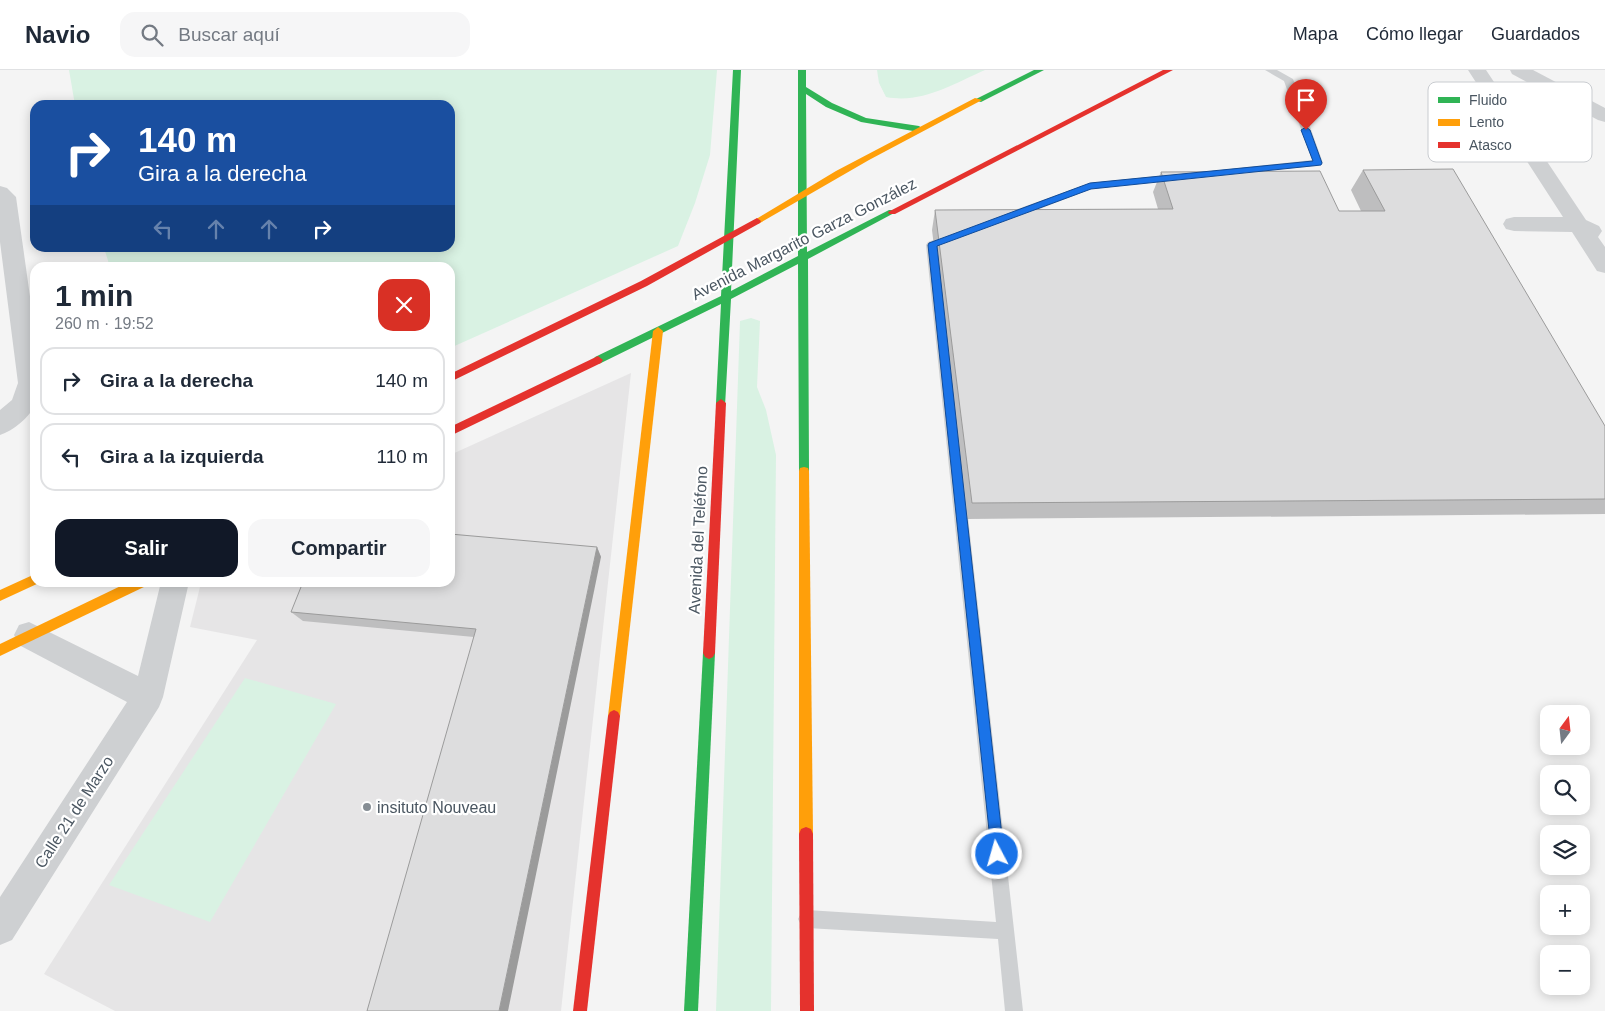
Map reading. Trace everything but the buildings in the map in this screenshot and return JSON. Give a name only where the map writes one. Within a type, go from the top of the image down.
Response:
[{"type":"main road","name":"Avenida del Teléfono","points":[[691,1011],[737,70]]},
{"type":"main road","points":[[802,70],[807,1011]]},
{"type":"main road","points":[[455,376],[623,294],[728,239],[803,194],[919,129],[1040,70]]},
{"type":"main road","name":"Avenida Margarito Garza González","points":[[455,430],[804,258],[1169,70]]},
{"type":"main road","points":[[802,88],[829,105],[856,118],[880,124],[919,129]]},
{"type":"main road","points":[[580,1011],[658,331]]},
{"type":"main road","points":[[0,596],[30,581]]},
{"type":"main road","points":[[0,650],[131,587]]},
{"type":"street","points":[[1477,70],[1485,82]]},
{"type":"street","points":[[1519,70],[1541,82]]},
{"type":"street","points":[[1592,109],[1605,116]]},
{"type":"street","points":[[1537,162],[1605,265]]},
{"type":"street","points":[[0,193],[6,197],[30,383],[23,405],[0,425]]},
{"type":"street","points":[[1514,224],[1578,225],[1605,239]]},
{"type":"street","name":"Calle 21 de Marzo","points":[[0,928],[148,697],[174,587]]},
{"type":"street","points":[[29,635],[148,697]]},
{"type":"lane","points":[[997,221],[1090,186],[1318,163],[1288,79],[1270,70]]},
{"type":"lane","points":[[960,234],[932,245],[1014,1011]]},
{"type":"lane","points":[[807,919],[1005,930]]},
{"type":"shaded area","name":"insituto Nouveau","points":[[631,373],[561,1011],[115,1011],[44,974],[257,640],[190,627],[200,587],[455,587],[455,453]]},
{"type":"green space","points":[[69,70],[717,70],[710,155],[695,203],[678,246],[455,346],[455,262],[108,262],[105,252],[455,252],[455,100],[74,100]]},
{"type":"green space","points":[[877,70],[985,70],[949,87],[925,95],[899,98],[886,97],[879,83]]},
{"type":"green space","points":[[751,318],[760,321],[757,387],[766,410],[776,455],[771,1011],[716,1011],[740,321]]},
{"type":"green space","points":[[245,678],[336,704],[210,922],[109,885]]},
{"type":"traffic: fast","points":[[721,403],[737,70]]},
{"type":"traffic: fast","points":[[802,70],[804,471]]},
{"type":"traffic: fast","points":[[978,100],[1040,70]]},
{"type":"traffic: fast","points":[[802,88],[829,105],[864,120],[919,129]]},
{"type":"traffic: fast","points":[[598,360],[727,297],[892,212]]},
{"type":"traffic: fast","points":[[691,1011],[709,653]]},
{"type":"traffic: slow","points":[[757,221],[866,158],[978,100]]},
{"type":"traffic: slow","points":[[614,716],[658,331]]},
{"type":"traffic: slow","points":[[804,471],[806,834]]},
{"type":"traffic: slow","points":[[0,596],[30,581]]},
{"type":"traffic: slow","points":[[0,650],[132,587]]},
{"type":"traffic: jam","points":[[892,212],[1169,70]]},
{"type":"traffic: jam","points":[[455,376],[644,284],[757,221]]},
{"type":"traffic: jam","points":[[455,430],[598,360]]},
{"type":"traffic: jam","points":[[709,653],[721,403]]},
{"type":"traffic: jam","points":[[580,1011],[614,716]]},
{"type":"traffic: jam","points":[[806,834],[807,1011]]},
{"type":"place","name":"insituto Nouveau","points":[[367,807]]},
{"type":"route","points":[[997,854],[932,245],[1090,186],[1318,163],[1306,130]]}]
